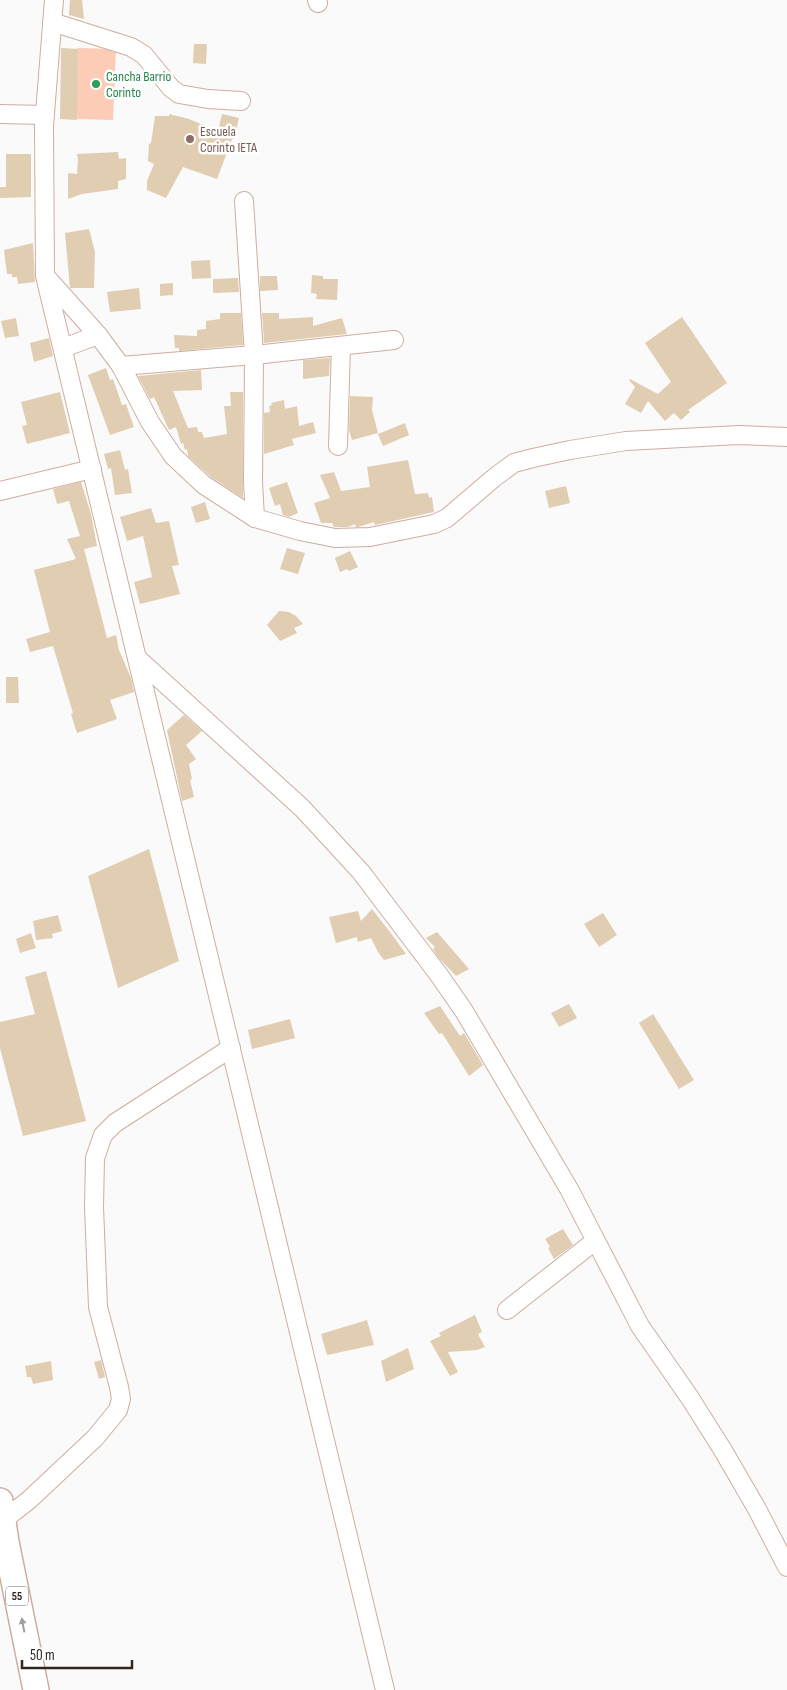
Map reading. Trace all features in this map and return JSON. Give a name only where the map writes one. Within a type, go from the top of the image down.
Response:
[{"type":"highway","name":"55","points":[[1,1511],[36,1690]]},
{"type":"street","points":[[54,0],[45,115],[45,276],[385,1690]]},
{"type":"street","points":[[52,22],[131,47],[144,55],[171,88],[179,94],[208,99],[241,101]]},
{"type":"street","points":[[0,114],[45,115]]},
{"type":"street","points":[[244,202],[254,355],[253,472],[255,518]]},
{"type":"street","points":[[45,276],[98,335],[121,366],[150,422],[173,456],[204,485],[255,518],[300,531],[335,538],[370,537],[434,524],[443,520],[514,464],[533,458],[596,445],[626,441],[739,435],[787,437]]},
{"type":"street","points":[[62,348],[98,335]]},
{"type":"street","points":[[121,366],[254,355],[394,340]]},
{"type":"street","points":[[338,446],[341,346]]},
{"type":"street","points":[[0,491],[92,469]]},
{"type":"street","points":[[137,658],[302,808],[366,879],[405,929],[464,1011],[569,1189],[640,1326],[690,1398],[724,1452],[757,1509],[787,1567]]},
{"type":"street","points":[[1,1511],[29,1500],[95,1438],[118,1410],[121,1399],[98,1307],[96,1283],[95,1158],[103,1135],[115,1123],[231,1048]]},
{"type":"street","points":[[507,1310],[595,1241]]},
{"type":"shaded area","name":"Cancha Barrio Corinto","points":[[78,48],[116,49],[113,120],[76,119]]},
{"type":"building","points":[[70,0],[82,0],[84,19],[69,15]]},
{"type":"building","points":[[194,44],[207,44],[206,64],[193,63]]},
{"type":"building","points":[[61,48],[78,49],[77,120],[60,119]]},
{"type":"building","points":[[169,114],[189,119],[218,131],[222,114],[239,118],[234,139],[232,139],[217,179],[183,167],[166,198],[147,190],[147,181],[154,164],[148,161],[149,144],[151,143],[155,116],[169,116]]},
{"type":"building","points":[[118,152],[119,159],[126,158],[126,179],[118,181],[118,189],[82,194],[68,199],[68,173],[77,174],[77,154]]},
{"type":"building","points":[[6,154],[31,154],[31,197],[0,198],[0,187],[6,187]]},
{"type":"building","points":[[89,229],[95,252],[94,288],[70,288],[65,233]]},
{"type":"building","points":[[33,243],[35,282],[18,284],[17,277],[7,274],[4,250]]},
{"type":"building","points":[[210,260],[211,278],[192,279],[191,261]]},
{"type":"building","points":[[312,275],[323,276],[323,279],[338,279],[337,300],[316,299],[317,294],[311,293]]},
{"type":"building","points":[[260,276],[277,276],[278,290],[260,291]]},
{"type":"building","points":[[238,278],[239,292],[213,293],[213,279]]},
{"type":"building","points":[[173,283],[173,295],[160,296],[160,284]]},
{"type":"building","points":[[139,288],[141,309],[110,312],[107,292]]},
{"type":"building","points":[[220,313],[241,313],[243,345],[179,351],[179,348],[175,348],[174,335],[197,336],[197,330],[206,329],[206,321],[220,319]]},
{"type":"building","points":[[262,313],[279,313],[279,319],[313,317],[313,326],[342,318],[347,334],[264,343]]},
{"type":"building","points":[[682,317],[727,383],[688,410],[690,412],[681,420],[674,413],[665,421],[648,401],[641,413],[625,404],[635,387],[630,379],[658,394],[671,382],[645,343]]},
{"type":"building","points":[[16,318],[19,336],[5,338],[1,321]]},
{"type":"building","points":[[49,338],[53,356],[34,362],[30,343]]},
{"type":"building","points":[[330,358],[329,376],[303,379],[303,360]]},
{"type":"building","points":[[106,368],[110,380],[113,379],[122,405],[126,404],[134,427],[110,435],[88,375]]},
{"type":"building","points":[[201,370],[202,390],[173,391],[188,428],[197,427],[198,432],[202,432],[204,438],[227,434],[224,406],[231,406],[230,392],[243,392],[243,498],[211,477],[188,456],[187,449],[185,450],[183,443],[181,444],[176,427],[169,430],[154,397],[150,399],[138,376]]},
{"type":"building","points":[[60,392],[70,433],[27,444],[22,426],[27,425],[21,402]]},
{"type":"building","points":[[350,396],[373,397],[372,410],[378,433],[352,440],[349,430]]},
{"type":"building","points":[[284,400],[285,409],[297,406],[299,426],[313,422],[316,433],[292,439],[294,445],[264,454],[264,413],[270,412],[269,406],[272,405],[271,403]]},
{"type":"building","points":[[405,423],[409,435],[383,446],[378,434]]},
{"type":"building","points":[[120,450],[125,470],[128,469],[132,493],[115,495],[111,468],[108,469],[104,454]]},
{"type":"building","points":[[408,460],[415,494],[428,493],[429,498],[432,497],[434,512],[375,525],[374,522],[358,527],[355,524],[348,527],[334,527],[332,523],[321,523],[314,503],[330,498],[320,475],[334,472],[341,491],[370,487],[367,467]]},
{"type":"building","points":[[81,482],[91,514],[97,546],[84,549],[107,638],[116,635],[119,650],[131,678],[134,692],[110,700],[117,719],[77,733],[53,646],[30,652],[26,639],[50,632],[34,570],[76,559],[67,539],[80,536],[69,501],[57,504],[53,489]]},
{"type":"building","points":[[287,482],[298,513],[289,517],[283,515],[280,504],[275,506],[269,488]]},
{"type":"building","points":[[566,486],[570,503],[549,508],[545,491]]},
{"type":"building","points":[[205,502],[210,519],[196,523],[191,507]]},
{"type":"building","points":[[151,508],[156,523],[169,521],[179,565],[172,566],[180,594],[140,604],[134,582],[152,577],[143,536],[127,541],[120,517]]},
{"type":"building","points":[[287,548],[305,553],[298,574],[280,569]]},
{"type":"building","points":[[350,551],[358,567],[340,572],[335,558]]},
{"type":"building","points":[[279,611],[289,612],[296,616],[303,624],[294,628],[297,633],[280,641],[267,625]]},
{"type":"building","points":[[6,677],[18,677],[19,703],[6,703]]},
{"type":"building","points":[[184,715],[202,731],[186,745],[196,759],[189,764],[194,797],[182,801],[167,730]]},
{"type":"building","points":[[149,849],[179,961],[118,988],[88,876]]},
{"type":"building","points":[[372,909],[406,954],[384,960],[371,938],[358,942],[357,937],[336,943],[329,917],[358,911],[361,921]]},
{"type":"building","points":[[603,913],[617,935],[599,947],[584,924]]},
{"type":"building","points":[[58,915],[62,931],[52,934],[53,938],[36,940],[33,921]]},
{"type":"building","points":[[437,932],[469,969],[456,976],[438,957],[433,949],[435,947],[426,938]]},
{"type":"building","points":[[31,933],[36,948],[20,953],[16,939]]},
{"type":"building","points":[[46,971],[86,1121],[23,1136],[0,1048],[0,1022],[35,1014],[25,977]]},
{"type":"building","points":[[569,1004],[577,1018],[559,1027],[551,1013]]},
{"type":"building","points":[[440,1006],[460,1036],[464,1033],[483,1065],[469,1076],[442,1033],[439,1034],[424,1013]]},
{"type":"building","points":[[653,1014],[694,1080],[679,1089],[639,1023]]},
{"type":"building","points":[[290,1019],[295,1038],[252,1049],[248,1030]]},
{"type":"building","points":[[563,1229],[573,1245],[554,1259],[545,1239]]},
{"type":"building","points":[[475,1315],[482,1332],[478,1334],[485,1347],[477,1350],[448,1352],[458,1372],[450,1376],[430,1341],[441,1336],[439,1333]]},
{"type":"building","points":[[367,1320],[374,1345],[327,1355],[321,1334]]},
{"type":"building","points":[[408,1348],[414,1369],[386,1382],[381,1361]]},
{"type":"building","points":[[101,1360],[105,1377],[99,1379],[94,1362]]},
{"type":"building","points":[[51,1361],[53,1380],[33,1384],[31,1377],[27,1377],[25,1366]]},
{"type":"place","name":"Cancha Barrio Corinto","points":[[96,84]]},
{"type":"place","name":"Escuela Corinto IETA","points":[[190,139]]}]
